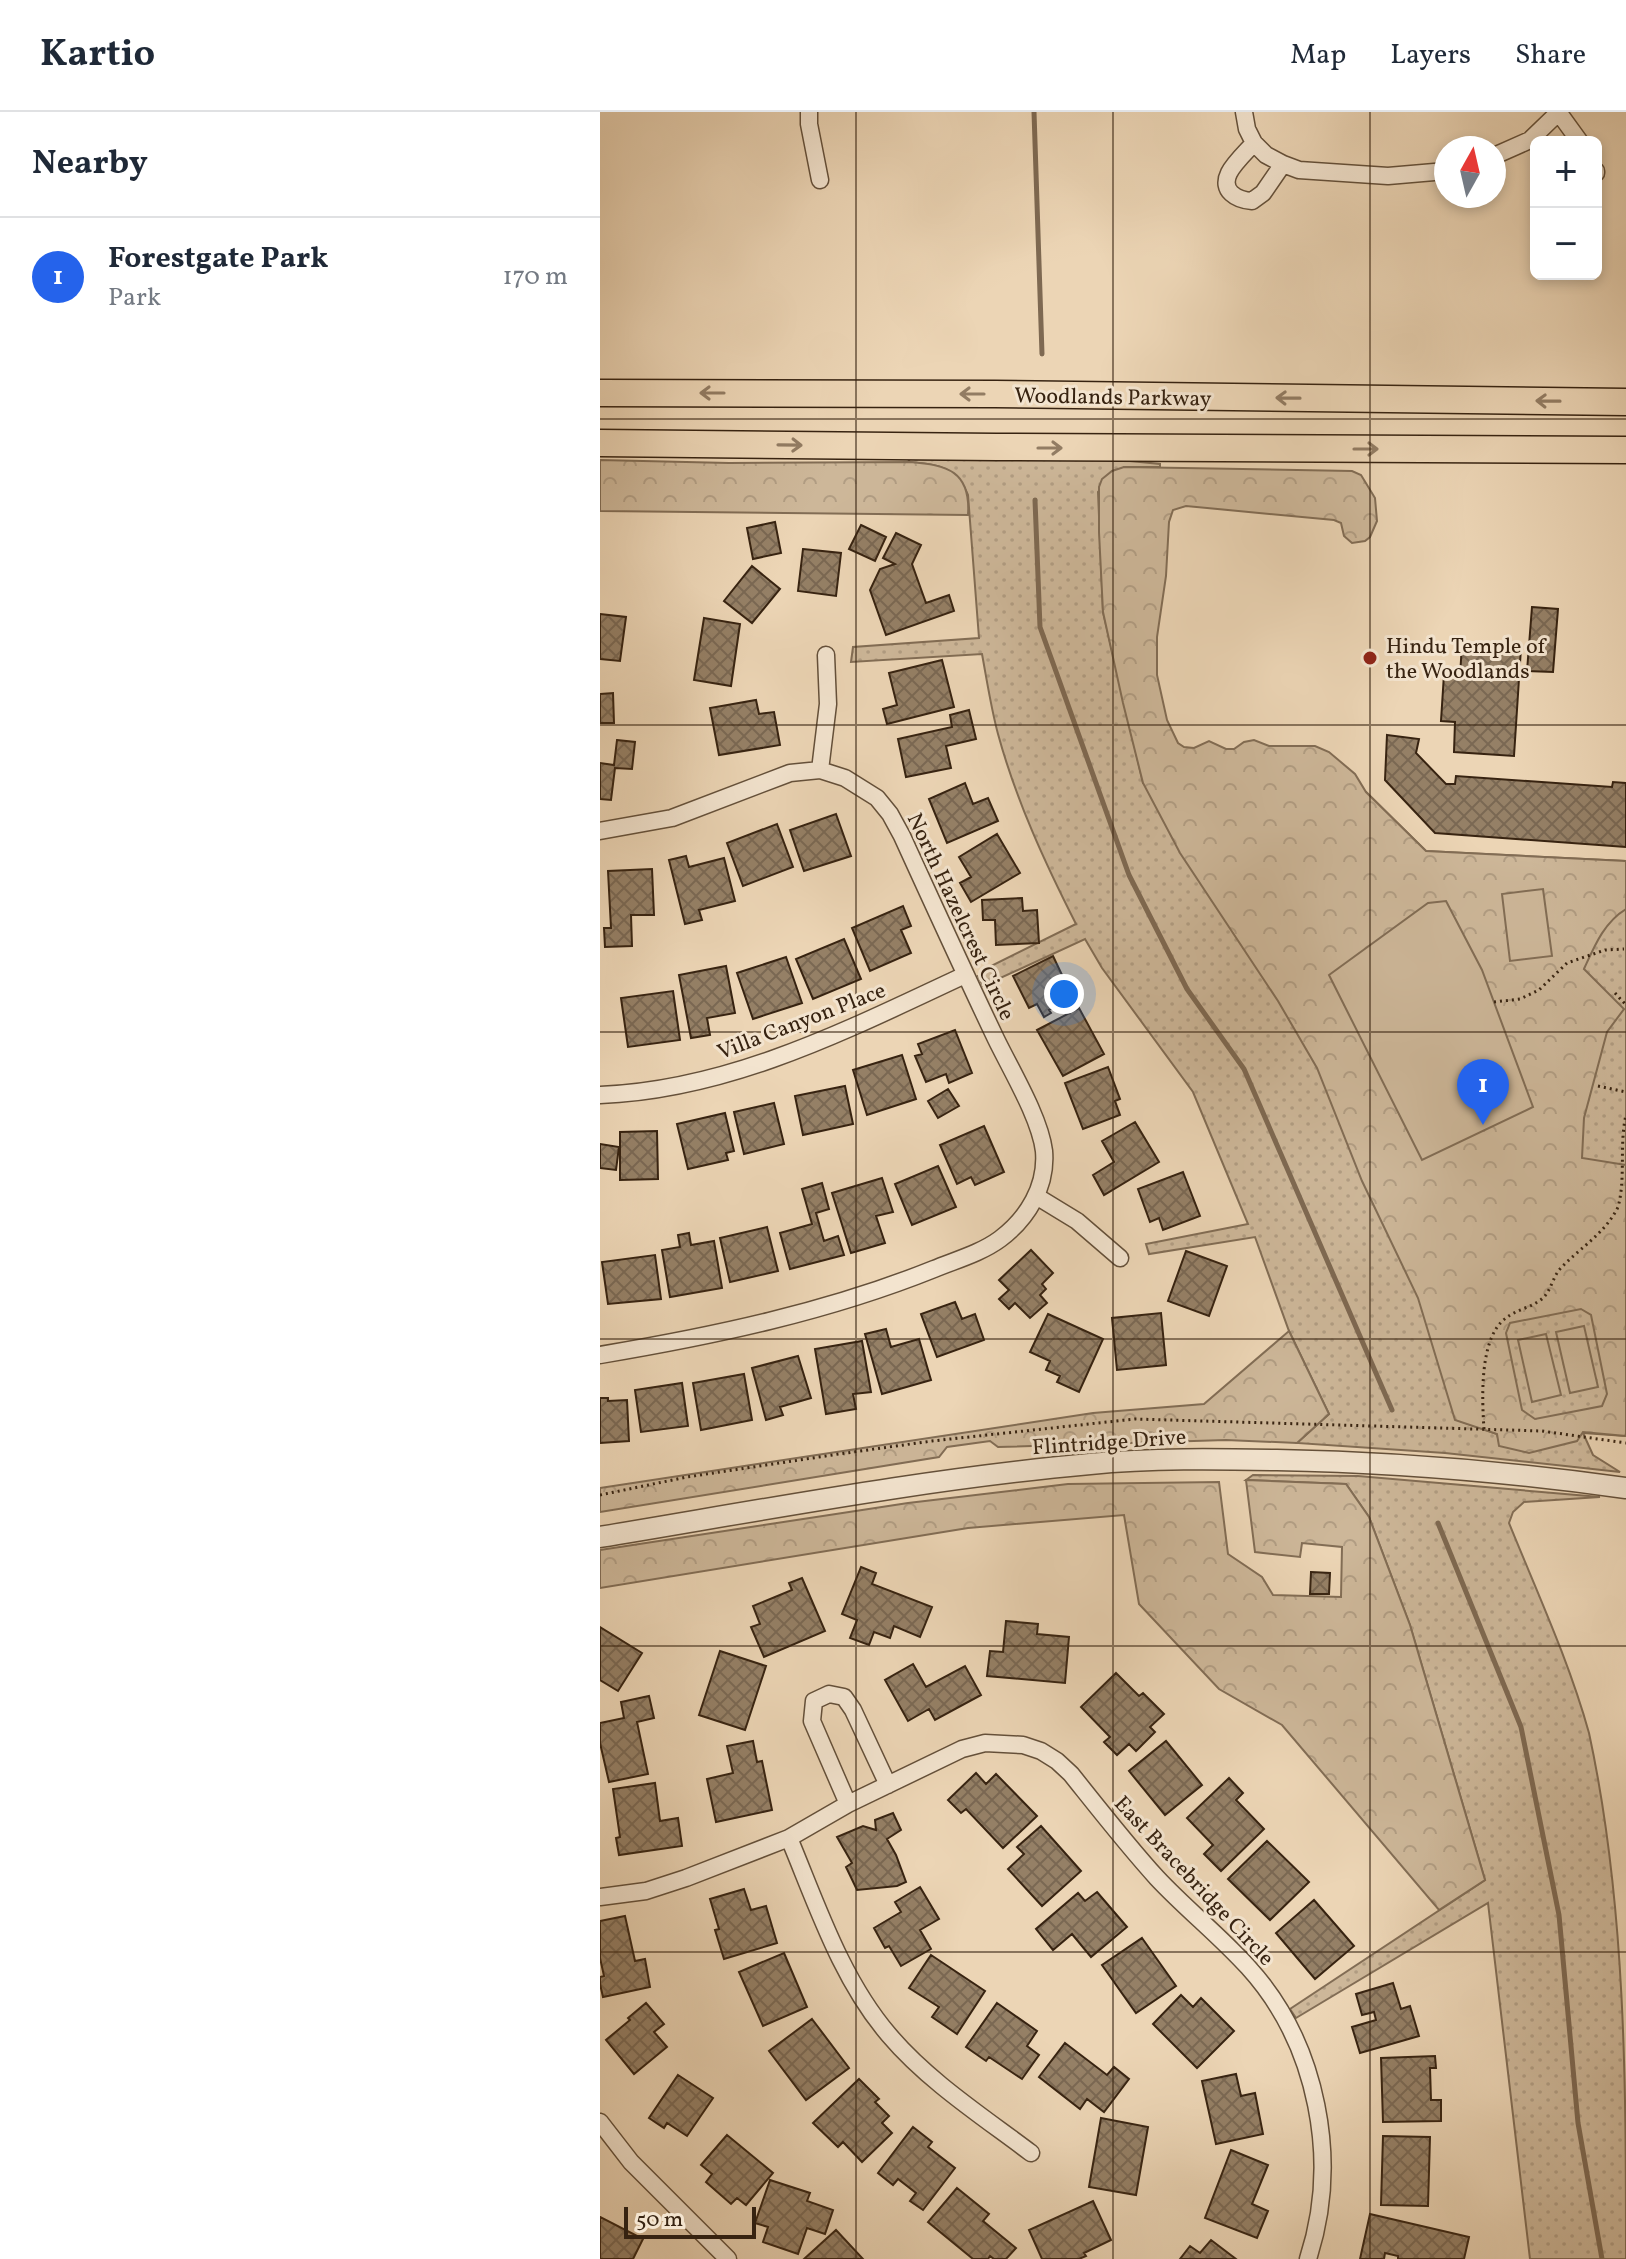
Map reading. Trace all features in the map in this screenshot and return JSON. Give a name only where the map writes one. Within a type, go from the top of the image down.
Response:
[{"type":"main road","name":"Woodlands Parkway","points":[[600,393],[995,394],[1626,402]]},
{"type":"main road","points":[[600,443],[1626,450]]},
{"type":"street","points":[[809,112],[820,180]]},
{"type":"street","points":[[1244,112],[1247,129],[1260,149],[1299,170],[1388,176],[1434,172]]},
{"type":"street","points":[[1540,136],[1559,112],[1576,136]]},
{"type":"street","points":[[1506,152],[1530,145]]},
{"type":"street","points":[[1260,149],[1229,173],[1226,183],[1231,195],[1252,201],[1263,193],[1283,164]]},
{"type":"street","points":[[600,831],[672,818],[790,773],[820,770],[828,704],[826,655]]},
{"type":"street","name":"North Hazelcrest Circle","points":[[820,770],[845,778],[877,798],[890,814],[1038,1130],[1044,1148],[1044,1165],[1036,1196]]},
{"type":"street","name":"Villa Canyon Place","points":[[600,1095],[666,1089],[769,1061],[842,1032],[965,975]]},
{"type":"street","points":[[600,1355],[771,1321],[917,1276],[997,1241],[1021,1219],[1036,1196],[1086,1228],[1120,1258]]},
{"type":"street","name":"Flintridge Drive","points":[[600,1537],[958,1479],[1168,1459],[1419,1465],[1626,1488]]},
{"type":"street","points":[[848,1804],[812,1721],[814,1701],[829,1694],[844,1697],[888,1785]]},
{"type":"street","name":"East Bracebridge Circle","points":[[600,1897],[646,1891],[789,1838],[848,1804],[962,1749],[985,1743],[1023,1745],[1041,1751],[1071,1774],[1157,1878],[1249,1968],[1277,2006],[1297,2043],[1318,2113],[1321,2148],[1320,2207],[1308,2259]]},
{"type":"street","points":[[789,1838],[843,1963],[889,2036],[927,2073],[1031,2153]]},
{"type":"street","points":[[600,2122],[631,2162],[728,2259]]},
{"type":"path","points":[[1494,1002],[1520,999],[1539,990],[1567,963],[1605,950],[1624,949]]},
{"type":"path","points":[[1615,993],[1626,1005]]},
{"type":"path","points":[[1598,1086],[1626,1092]]},
{"type":"path","points":[[1484,1429],[1481,1388],[1497,1326],[1544,1297],[1555,1275],[1588,1245],[1618,1207],[1625,1178],[1622,1134],[1626,1115]]},
{"type":"path","points":[[600,1495],[687,1477],[854,1452],[1135,1419],[1542,1431],[1626,1443]]},
{"type":"green space","points":[[906,456],[1120,460],[1160,464],[1160,467],[1124,467],[1098,492],[1103,612],[1143,783],[1366,792],[1426,851],[1626,861],[1626,1436],[1583,1433],[1593,1455],[1620,1472],[1445,1453],[1297,1443],[1329,1414],[1289,1331],[1255,1237],[1149,1254],[1146,1244],[1248,1224],[1193,1092],[1102,968],[1085,939],[983,986],[978,976],[986,973],[985,969],[1076,924],[1042,854],[1013,783],[996,724],[982,654],[851,662],[853,647],[979,638],[968,495],[958,478],[945,469],[910,462]],"holes":[[[1460,1421],[1577,1441],[1500,1446],[1497,1434]]]},
{"type":"green space","points":[[600,460],[923,463],[945,468],[961,480],[968,500],[968,515],[600,511]]},
{"type":"green space","points":[[1124,467],[1352,471],[1361,475],[1375,498],[1377,521],[1370,537],[1352,543],[1344,536],[1341,523],[1334,520],[1186,506],[1173,510],[1169,522],[1166,576],[1157,637],[1157,675],[1167,720],[1178,743],[1194,748],[1209,741],[1226,749],[1234,749],[1254,740],[1269,746],[1315,746],[1329,752],[1355,774],[1366,792],[1426,851],[1626,861],[1626,909],[1606,928],[1584,969],[1624,1009],[1607,1032],[1584,1118],[1582,1158],[1626,1165],[1626,1436],[1583,1432],[1577,1441],[1529,1453],[1499,1446],[1497,1434],[1455,1420],[1418,1298],[1362,1181],[1317,1068],[1278,1001],[1180,853],[1143,783],[1103,612],[1099,487],[1102,479]],"holes":[[[1581,1309],[1591,1315],[1607,1394],[1602,1406],[1535,1419],[1522,1410],[1506,1333],[1510,1323]]]},
{"type":"green space","points":[[1543,889],[1552,956],[1510,961],[1502,894]]},
{"type":"green space","points":[[1446,901],[1482,970],[1533,1107],[1422,1160],[1329,975],[1428,903]]},
{"type":"green space","points":[[1584,1326],[1598,1387],[1570,1393],[1556,1332]]},
{"type":"green space","points":[[1289,1331],[1329,1414],[1297,1443],[1226,1440],[998,1447],[990,1441],[947,1447],[939,1457],[600,1512],[600,1488],[1093,1413],[1204,1404]]},
{"type":"green space","points":[[1546,1334],[1561,1395],[1532,1402],[1518,1340]]},
{"type":"green space","points":[[1253,1475],[1358,1476],[1600,1497],[1524,1502],[1513,1512],[1509,1523],[1581,1706],[1601,1798],[1617,1928],[1621,1994],[1626,2259],[1530,2259],[1488,1903],[1296,2018],[1290,2009],[1485,1880],[1410,1625],[1369,1517],[1346,1484],[1246,1480]]},
{"type":"green space","points":[[1246,1480],[1346,1484],[1369,1517],[1410,1625],[1485,1880],[1439,1910],[1282,1725],[1219,1689],[1139,1604],[1124,1515],[968,1528],[600,1588],[600,1550],[908,1503],[1068,1484],[1219,1482],[1228,1554],[1262,1577],[1273,1595],[1341,1597],[1342,1547],[1302,1543],[1300,1557],[1255,1552]]},
{"type":"building","points":[[775,522],[781,553],[753,559],[747,528]]},
{"type":"building","points":[[861,525],[886,537],[875,561],[849,549]]},
{"type":"building","points":[[896,533],[921,545],[912,564],[926,603],[949,595],[954,611],[886,635],[870,590],[880,569],[895,564],[883,558]]},
{"type":"building","points":[[803,549],[841,553],[836,596],[798,591]]},
{"type":"building","points":[[752,566],[780,589],[752,623],[724,601]]},
{"type":"building","points":[[1532,607],[1558,609],[1553,672],[1527,671]]},
{"type":"building","points":[[600,614],[626,617],[620,661],[600,659]]},
{"type":"building","points":[[704,618],[740,624],[731,686],[694,680]]},
{"type":"building","points":[[1462,644],[1521,648],[1514,756],[1454,752],[1455,722],[1441,721],[1444,674],[1460,676]]},
{"type":"building","points":[[942,660],[954,707],[887,724],[883,709],[897,705],[889,673]]},
{"type":"building","points":[[613,693],[614,723],[600,723],[600,694]]},
{"type":"building","points":[[756,700],[759,714],[774,712],[780,745],[719,755],[710,708]]},
{"type":"building","points":[[969,710],[976,739],[946,746],[951,768],[906,777],[898,739],[952,727],[950,715]]},
{"type":"building","points":[[1387,735],[1419,739],[1416,753],[1446,784],[1455,784],[1456,776],[1612,787],[1613,782],[1626,783],[1626,847],[1435,833],[1385,780]]},
{"type":"building","points":[[617,740],[635,742],[632,769],[615,768],[611,800],[600,799],[600,763],[614,765]]},
{"type":"building","points":[[965,783],[973,804],[988,798],[998,821],[947,843],[929,799]]},
{"type":"building","points":[[836,814],[851,856],[804,871],[790,830]]},
{"type":"building","points":[[777,824],[793,867],[743,886],[727,843]]},
{"type":"building","points":[[997,834],[1020,873],[971,902],[960,883],[971,877],[959,857]]},
{"type":"building","points":[[686,856],[689,867],[724,858],[735,901],[699,910],[702,920],[685,924],[669,860]]},
{"type":"building","points":[[652,869],[654,915],[631,915],[632,946],[605,947],[604,928],[611,928],[608,871]]},
{"type":"building","points":[[1022,898],[1023,911],[1037,910],[1039,943],[996,945],[995,920],[983,920],[982,900]]},
{"type":"building","points":[[903,906],[911,926],[901,930],[911,953],[870,971],[852,928]]},
{"type":"building","points":[[844,939],[861,979],[813,999],[796,959]]},
{"type":"building","points":[[1053,956],[1073,998],[1049,1010],[1051,1013],[1044,1017],[1037,1004],[1029,1008],[1013,976]]},
{"type":"building","points":[[786,957],[802,1003],[753,1019],[737,973]]},
{"type":"building","points":[[726,966],[735,1013],[707,1018],[710,1035],[691,1038],[679,975]]},
{"type":"building","points":[[673,991],[680,1040],[628,1047],[621,998]]},
{"type":"building","points":[[1079,1008],[1104,1054],[1063,1076],[1037,1030]]},
{"type":"building","points":[[955,1030],[972,1073],[949,1083],[946,1074],[926,1082],[915,1056],[922,1054],[918,1044]]},
{"type":"building","points":[[902,1055],[916,1099],[867,1115],[853,1070]]},
{"type":"building","points":[[1108,1067],[1120,1099],[1115,1101],[1120,1115],[1083,1129],[1065,1083]]},
{"type":"building","points":[[845,1086],[853,1124],[803,1135],[795,1096]]},
{"type":"building","points":[[948,1089],[959,1106],[938,1118],[928,1101]]},
{"type":"building","points":[[774,1103],[784,1144],[744,1154],[734,1112]]},
{"type":"building","points":[[725,1113],[734,1151],[726,1153],[728,1160],[688,1169],[677,1124]]},
{"type":"building","points":[[1135,1122],[1159,1162],[1104,1195],[1093,1175],[1114,1162],[1102,1141]]},
{"type":"building","points":[[984,1126],[1004,1172],[975,1185],[971,1177],[957,1184],[940,1145]]},
{"type":"building","points":[[657,1131],[658,1179],[620,1180],[620,1132]]},
{"type":"building","points":[[600,1144],[619,1147],[616,1170],[600,1168]]},
{"type":"building","points":[[938,1166],[956,1207],[912,1225],[895,1184]]},
{"type":"building","points":[[1183,1172],[1200,1216],[1163,1230],[1159,1218],[1150,1222],[1138,1189]]},
{"type":"building","points":[[882,1178],[893,1212],[876,1216],[885,1243],[851,1253],[832,1193]]},
{"type":"building","points":[[822,1183],[829,1209],[816,1213],[824,1241],[838,1236],[844,1255],[790,1269],[780,1233],[812,1224],[802,1189]]},
{"type":"building","points":[[767,1227],[778,1271],[730,1282],[720,1238]]},
{"type":"building","points":[[689,1233],[691,1245],[714,1241],[722,1288],[670,1297],[662,1250],[680,1247],[678,1235]]},
{"type":"building","points":[[1031,1250],[1053,1273],[1042,1284],[1046,1289],[1040,1295],[1047,1303],[1030,1318],[1015,1303],[1009,1309],[999,1299],[1009,1290],[999,1280]]},
{"type":"building","points":[[1186,1251],[1227,1266],[1209,1316],[1168,1301]]},
{"type":"building","points":[[655,1255],[661,1299],[608,1304],[602,1262]]},
{"type":"building","points":[[955,1302],[962,1319],[975,1314],[984,1340],[937,1357],[921,1314]]},
{"type":"building","points":[[1161,1313],[1166,1365],[1117,1370],[1112,1318]]},
{"type":"building","points":[[1048,1314],[1103,1339],[1079,1392],[1057,1382],[1060,1376],[1046,1370],[1050,1361],[1030,1352]]},
{"type":"building","points":[[886,1329],[891,1347],[919,1339],[931,1380],[882,1394],[865,1334]]},
{"type":"building","points":[[862,1341],[871,1392],[853,1394],[856,1409],[826,1414],[815,1349]]},
{"type":"building","points":[[798,1356],[811,1398],[780,1407],[783,1415],[766,1420],[752,1368]]},
{"type":"building","points":[[744,1374],[752,1420],[701,1430],[693,1383]]},
{"type":"building","points":[[682,1383],[688,1426],[641,1432],[635,1390]]},
{"type":"building","points":[[600,1398],[608,1398],[608,1401],[627,1400],[629,1441],[600,1443]]},
{"type":"building","points":[[861,1567],[876,1573],[872,1584],[932,1607],[920,1637],[894,1626],[890,1638],[874,1632],[869,1645],[850,1638],[857,1620],[842,1614]]},
{"type":"building","points":[[1311,1572],[1330,1573],[1329,1594],[1310,1594]]},
{"type":"building","points":[[802,1578],[825,1631],[764,1657],[751,1627],[760,1624],[753,1606],[792,1590],[789,1583]]},
{"type":"building","points":[[1006,1621],[1038,1624],[1037,1634],[1069,1637],[1065,1683],[987,1676],[990,1651],[1003,1652]]},
{"type":"building","points":[[600,1627],[642,1653],[618,1691],[600,1680]]},
{"type":"building","points":[[720,1651],[766,1666],[745,1730],[699,1715]]},
{"type":"building","points":[[913,1664],[926,1687],[965,1666],[981,1695],[935,1720],[929,1709],[908,1721],[885,1680]]},
{"type":"building","points":[[1116,1673],[1139,1696],[1143,1693],[1164,1714],[1150,1727],[1155,1732],[1136,1751],[1129,1744],[1117,1755],[1104,1742],[1110,1737],[1081,1707]]},
{"type":"building","points":[[649,1696],[654,1718],[637,1722],[648,1774],[609,1782],[600,1743],[600,1723],[624,1718],[621,1702]]},
{"type":"building","points":[[753,1741],[757,1762],[762,1761],[772,1810],[716,1822],[707,1779],[733,1773],[727,1746]]},
{"type":"building","points":[[1166,1741],[1202,1785],[1165,1815],[1129,1771]]},
{"type":"building","points":[[976,1773],[986,1784],[996,1774],[1037,1816],[1003,1848],[966,1809],[961,1813],[948,1800]]},
{"type":"building","points":[[1229,1778],[1243,1793],[1236,1800],[1264,1829],[1221,1871],[1204,1854],[1213,1845],[1187,1818]]},
{"type":"building","points":[[655,1783],[660,1821],[678,1818],[682,1846],[619,1855],[616,1838],[620,1837],[613,1789]]},
{"type":"building","points":[[893,1813],[901,1830],[887,1839],[906,1882],[897,1886],[857,1890],[846,1867],[852,1863],[837,1837],[863,1826],[876,1830],[875,1820]]},
{"type":"building","points":[[1041,1826],[1081,1871],[1042,1906],[1008,1869],[1024,1854],[1017,1847]]},
{"type":"building","points":[[1267,1841],[1309,1882],[1270,1920],[1228,1879]]},
{"type":"building","points":[[920,1887],[939,1919],[920,1930],[931,1949],[901,1966],[889,1946],[885,1948],[874,1928],[901,1912],[895,1902]]},
{"type":"building","points":[[744,1889],[751,1910],[766,1906],[777,1943],[724,1959],[710,1899]]},
{"type":"building","points":[[1097,1892],[1127,1927],[1091,1957],[1072,1934],[1053,1950],[1036,1929],[1078,1893],[1085,1901]]},
{"type":"building","points":[[1314,1900],[1354,1946],[1315,1979],[1276,1933]]},
{"type":"building","points":[[625,1916],[635,1961],[645,1959],[650,1987],[603,1997],[600,1984],[600,1977],[604,1976],[600,1958],[600,1921]]},
{"type":"building","points":[[1142,1938],[1176,1986],[1136,2013],[1102,1965]]},
{"type":"building","points":[[784,1953],[807,2007],[763,2026],[739,1972]]},
{"type":"building","points":[[931,1955],[985,1991],[957,2034],[932,2017],[939,2007],[909,1988]]},
{"type":"building","points":[[1393,1983],[1401,2009],[1410,2006],[1419,2036],[1360,2053],[1352,2027],[1376,2020],[1374,2012],[1362,2015],[1356,1994]]},
{"type":"building","points":[[1181,1995],[1193,2007],[1201,1998],[1234,2031],[1197,2068],[1153,2024]]},
{"type":"building","points":[[646,2003],[664,2024],[654,2032],[667,2047],[634,2074],[606,2040]]},
{"type":"building","points":[[997,2003],[1037,2031],[1027,2046],[1039,2055],[1022,2079],[989,2057],[986,2061],[966,2047]]},
{"type":"building","points":[[812,2019],[849,2068],[806,2100],[769,2051]]},
{"type":"building","points":[[1065,2043],[1107,2075],[1114,2067],[1129,2079],[1104,2112],[1087,2099],[1080,2109],[1039,2077]]},
{"type":"building","points":[[1435,2056],[1436,2068],[1430,2068],[1431,2100],[1441,2100],[1441,2121],[1383,2122],[1381,2058]]},
{"type":"building","points":[[1236,2074],[1241,2096],[1255,2093],[1263,2134],[1216,2144],[1202,2081]]},
{"type":"building","points":[[678,2075],[713,2098],[687,2136],[667,2123],[664,2128],[649,2118]]},
{"type":"building","points":[[859,2079],[879,2099],[875,2102],[889,2116],[882,2123],[892,2133],[862,2162],[843,2142],[838,2147],[813,2123]]},
{"type":"building","points":[[1101,2118],[1148,2127],[1136,2195],[1089,2187]]},
{"type":"building","points":[[913,2127],[932,2142],[928,2147],[955,2168],[923,2210],[910,2201],[916,2193],[898,2179],[893,2185],[878,2173]]},
{"type":"building","points":[[727,2135],[773,2173],[746,2205],[737,2198],[731,2204],[706,2182],[712,2174],[701,2165]]},
{"type":"building","points":[[1383,2136],[1430,2137],[1428,2206],[1381,2205]]},
{"type":"building","points":[[1231,2150],[1268,2165],[1252,2204],[1268,2211],[1257,2238],[1205,2218]]},
{"type":"building","points":[[770,2180],[810,2193],[807,2201],[833,2210],[825,2234],[807,2228],[798,2254],[763,2242],[768,2227],[755,2223]]},
{"type":"building","points":[[957,2188],[989,2214],[983,2221],[1016,2248],[1006,2259],[990,2256],[988,2259],[973,2259],[928,2222]]},
{"type":"building","points":[[1093,2201],[1111,2240],[1084,2253],[1086,2256],[1079,2259],[1042,2259],[1029,2230]]},
{"type":"building","points":[[1370,2214],[1469,2237],[1464,2259],[1398,2259],[1398,2256],[1385,2253],[1384,2259],[1360,2259]]},
{"type":"building","points":[[600,2217],[643,2239],[633,2259],[600,2259]]},
{"type":"building","points":[[836,2230],[863,2259],[804,2259]]},
{"type":"building","points":[[1211,2240],[1236,2259],[1180,2259],[1190,2246],[1200,2253]]},
{"type":"waterway","points":[[1034,112],[1042,354]]},
{"type":"waterway","points":[[1035,500],[1040,627],[1129,875],[1187,989],[1244,1069],[1392,1410]]},
{"type":"waterway","points":[[1438,1523],[1521,1727],[1559,1915],[1578,2123],[1602,2259]]},
{"type":"place","name":"Hindu Temple of the Woodlands","points":[[1370,658]]},
{"type":"place","name":"Forestgate Park","points":[[1483,1125]]}]
